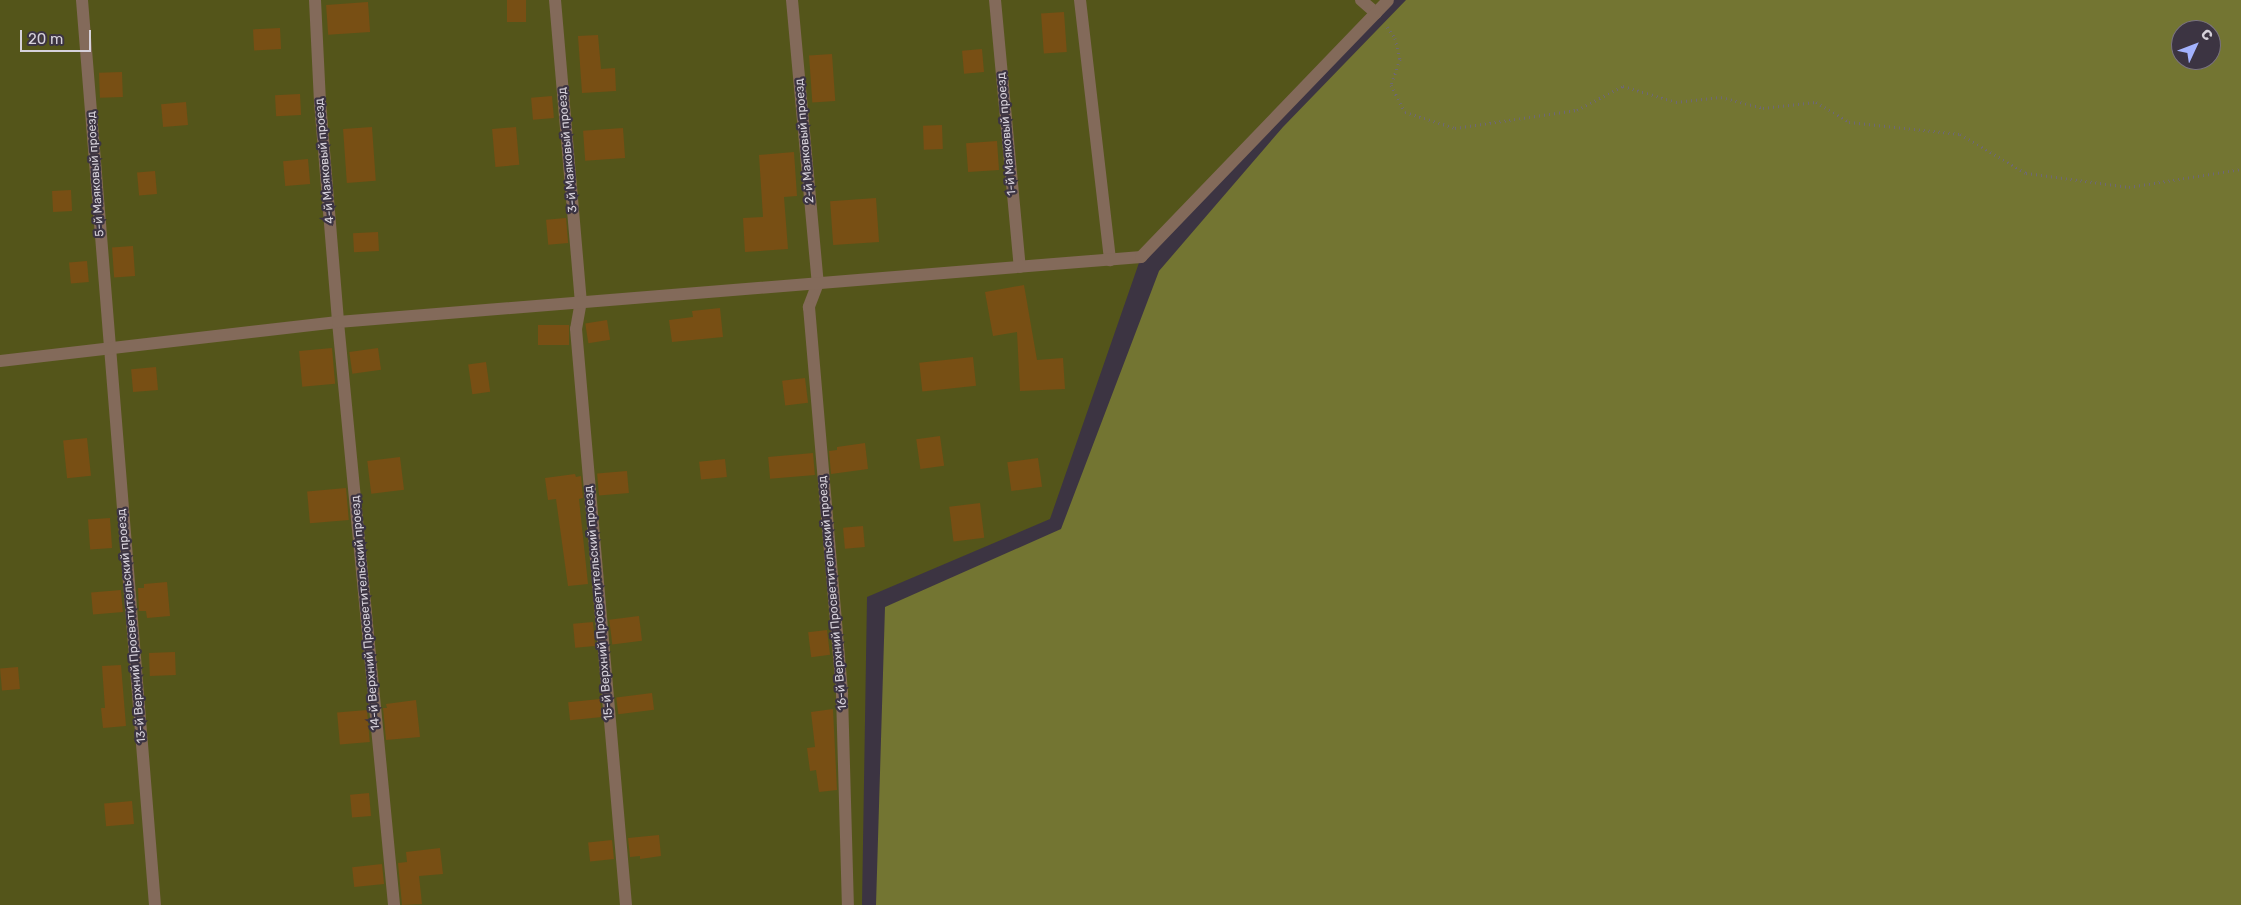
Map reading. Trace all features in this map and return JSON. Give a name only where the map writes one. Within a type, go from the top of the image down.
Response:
[{"type":"street","name":"5-й Маяковый проезд","points":[[82,0],[110,348]]},
{"type":"street","name":"4-й Маяковый проезд","points":[[315,0],[320,102],[338,322]]},
{"type":"street","name":"3-й Маяковый проезд","points":[[555,0],[581,301]]},
{"type":"street","name":"2-й Маяковый проезд","points":[[792,0],[818,282]]},
{"type":"street","name":"1-й Маяковый проезд","points":[[995,0],[1020,267]]},
{"type":"street","points":[[1080,0],[1110,260]]},
{"type":"street","points":[[1361,0],[1376,13]]},
{"type":"street","points":[[0,361],[338,322],[1141,257],[1388,0]]},
{"type":"street","name":"16-й Верхний Просветительский проезд","points":[[818,282],[809,307],[842,694],[848,905]]},
{"type":"street","name":"15-й Верхний Просветительский проезд","points":[[581,301],[576,329],[626,905]]},
{"type":"street","name":"14-й Верхний Просветительский проезд","points":[[338,322],[394,905]]},
{"type":"street","name":"13-й Верхний Просветительский проезд","points":[[110,348],[155,905]]},
{"type":"path","points":[[1376,13],[1395,38],[1400,59],[1391,85],[1405,112],[1455,128],[1577,110],[1623,86],[1676,102],[1721,97],[1763,108],[1816,102],[1849,122],[1960,134],[2026,173],[2129,187],[2241,170]]},
{"type":"shaded area","points":[[0,0],[1388,0],[1141,257],[1050,519],[867,597],[862,905],[0,905]]},
{"type":"shaded area","points":[[1406,0],[2241,0],[2241,905],[876,905],[885,607],[1061,529],[1159,271],[1283,127]]},
{"type":"building","points":[[507,0],[526,0],[526,22],[507,22]]},
{"type":"building","points":[[368,2],[370,32],[328,35],[326,5]]},
{"type":"building","points":[[1064,12],[1067,52],[1044,54],[1041,14]]},
{"type":"building","points":[[280,28],[281,49],[254,50],[253,29]]},
{"type":"building","points":[[598,35],[601,69],[615,68],[616,91],[582,93],[578,36]]},
{"type":"building","points":[[982,49],[984,72],[964,74],[962,51]]},
{"type":"building","points":[[832,54],[835,101],[812,102],[809,56]]},
{"type":"building","points":[[122,72],[123,97],[100,98],[99,73]]},
{"type":"building","points":[[300,94],[301,115],[276,116],[275,95]]},
{"type":"building","points":[[552,96],[554,118],[533,120],[531,98]]},
{"type":"building","points":[[186,102],[188,125],[163,127],[161,104]]},
{"type":"building","points":[[942,125],[943,149],[924,150],[923,126]]},
{"type":"building","points":[[372,127],[376,181],[347,183],[343,129]]},
{"type":"building","points":[[516,127],[519,165],[495,167],[492,129]]},
{"type":"building","points":[[623,128],[625,158],[585,161],[583,131]]},
{"type":"building","points":[[997,141],[999,170],[968,172],[966,143]]},
{"type":"building","points":[[794,152],[797,196],[784,197],[788,249],[745,252],[743,218],[763,217],[759,155]]},
{"type":"building","points":[[308,159],[310,184],[285,186],[283,161]]},
{"type":"building","points":[[155,171],[157,194],[139,195],[137,173]]},
{"type":"building","points":[[71,190],[72,211],[53,212],[52,191]]},
{"type":"building","points":[[876,198],[879,242],[833,245],[830,201]]},
{"type":"building","points":[[566,218],[568,243],[548,245],[546,220]]},
{"type":"building","points":[[378,232],[379,251],[354,252],[353,233]]},
{"type":"building","points":[[133,246],[135,276],[114,277],[112,247]]},
{"type":"building","points":[[87,261],[89,282],[71,283],[69,263]]},
{"type":"building","points":[[1024,285],[1037,360],[1063,358],[1065,389],[1020,391],[1017,332],[993,336],[985,292]]},
{"type":"building","points":[[720,308],[723,337],[672,342],[669,320],[693,317],[692,311]]},
{"type":"building","points":[[607,320],[610,340],[588,343],[585,323]]},
{"type":"building","points":[[538,325],[569,325],[569,345],[538,345]]},
{"type":"building","points":[[332,348],[335,384],[302,387],[299,351]]},
{"type":"building","points":[[378,348],[381,370],[352,374],[349,352]]},
{"type":"building","points":[[973,357],[976,386],[922,391],[919,363]]},
{"type":"building","points":[[486,362],[490,392],[472,394],[468,365]]},
{"type":"building","points":[[156,367],[158,390],[133,392],[131,369]]},
{"type":"building","points":[[805,378],[808,403],[785,406],[782,381]]},
{"type":"building","points":[[940,436],[944,466],[920,469],[916,439]]},
{"type":"building","points":[[87,438],[91,476],[67,478],[63,441]]},
{"type":"building","points":[[865,443],[868,469],[831,474],[829,451],[837,450],[837,447]]},
{"type":"building","points":[[813,453],[815,475],[770,479],[768,457]]},
{"type":"building","points":[[400,457],[404,490],[371,494],[367,461]]},
{"type":"building","points":[[1038,458],[1042,487],[1011,491],[1007,462]]},
{"type":"building","points":[[725,459],[727,477],[701,480],[699,462]]},
{"type":"building","points":[[627,471],[629,493],[599,496],[597,474]]},
{"type":"building","points":[[575,474],[576,477],[581,476],[583,498],[579,499],[588,584],[568,586],[556,499],[548,500],[545,478]]},
{"type":"building","points":[[346,488],[349,520],[310,523],[307,491]]},
{"type":"building","points":[[980,503],[984,538],[953,542],[949,507]]},
{"type":"building","points":[[110,518],[112,548],[90,549],[88,520]]},
{"type":"building","points":[[863,526],[865,547],[845,549],[843,528]]},
{"type":"building","points":[[167,582],[170,616],[147,618],[146,611],[139,611],[138,588],[144,588],[144,584]]},
{"type":"building","points":[[121,590],[123,612],[93,615],[91,593]]},
{"type":"building","points":[[639,616],[642,641],[612,644],[609,620]]},
{"type":"building","points":[[593,622],[595,646],[575,648],[573,624]]},
{"type":"building","points":[[827,630],[830,655],[811,657],[808,632]]},
{"type":"building","points":[[175,652],[176,675],[150,676],[149,653]]},
{"type":"building","points":[[121,665],[126,726],[103,728],[101,708],[105,708],[102,666]]},
{"type":"building","points":[[18,667],[20,689],[2,690],[0,669]]},
{"type":"building","points":[[652,693],[654,710],[618,714],[616,697]]},
{"type":"building","points":[[600,699],[602,717],[570,720],[568,702]]},
{"type":"building","points":[[416,700],[420,737],[386,740],[383,708],[387,708],[386,704]]},
{"type":"building","points":[[833,709],[837,790],[819,792],[816,770],[810,771],[807,748],[815,747],[811,712]]},
{"type":"building","points":[[367,710],[370,742],[340,744],[337,713]]},
{"type":"building","points":[[369,793],[371,816],[352,818],[350,795]]},
{"type":"building","points":[[132,801],[134,824],[106,826],[104,803]]},
{"type":"building","points":[[659,835],[661,856],[640,859],[640,856],[630,857],[628,838]]},
{"type":"building","points":[[612,840],[614,859],[590,861],[588,843]]},
{"type":"building","points":[[440,848],[443,874],[419,876],[422,904],[402,905],[398,863],[407,862],[406,852]]},
{"type":"building","points":[[382,864],[384,884],[354,887],[352,867]]}]
